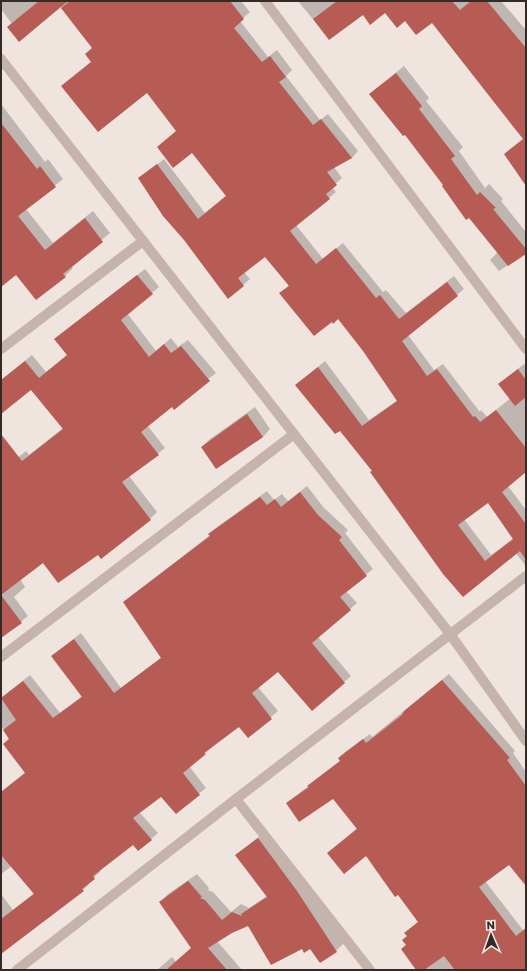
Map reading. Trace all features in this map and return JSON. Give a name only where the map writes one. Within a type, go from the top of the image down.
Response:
[{"type":"street","points":[[265,1],[526,350]]},
{"type":"street","points":[[1,60],[450,634],[526,741]]},
{"type":"street","points":[[1,349],[143,241]]},
{"type":"street","points":[[1,657],[294,434]]},
{"type":"street","points":[[17,970],[236,798],[526,576]]},
{"type":"street","points":[[236,798],[370,970]]},
{"type":"building","points":[[39,1],[68,1],[19,42],[7,27]]},
{"type":"building","points":[[70,1],[230,1],[244,19],[234,28],[262,62],[270,56],[286,77],[279,82],[313,125],[321,119],[352,158],[327,172],[337,185],[326,194],[330,199],[290,231],[316,264],[336,248],[376,298],[380,295],[399,319],[447,282],[458,296],[402,341],[427,376],[437,369],[473,417],[475,416],[480,422],[496,410],[526,448],[526,472],[502,492],[526,524],[526,560],[520,551],[463,597],[443,574],[370,472],[372,471],[340,431],[335,434],[295,385],[318,367],[362,426],[397,401],[363,351],[338,319],[314,336],[279,293],[289,286],[265,257],[238,278],[244,286],[228,299],[184,240],[163,216],[138,178],[157,164],[198,219],[226,196],[192,153],[173,168],[157,147],[176,131],[147,93],[98,132],[61,86],[91,62],[85,54],[92,48],[61,8]],"holes":[[[488,503],[513,539],[485,561],[458,525]]]},
{"type":"building","points":[[337,1],[452,1],[460,10],[471,1],[487,1],[526,48],[526,186],[504,154],[523,139],[432,23],[416,35],[405,21],[397,28],[385,13],[370,25],[363,15],[329,40],[313,19]]},
{"type":"building","points":[[396,73],[422,106],[419,109],[455,156],[451,159],[477,195],[480,192],[496,208],[493,209],[526,249],[526,254],[508,266],[469,218],[466,220],[442,186],[443,185],[405,135],[403,136],[369,94]]},
{"type":"building","points":[[1,123],[37,169],[40,166],[56,187],[18,216],[45,250],[85,218],[103,242],[63,274],[66,277],[36,300],[16,275],[1,287]]},
{"type":"building","points":[[137,275],[153,294],[121,320],[149,357],[164,344],[171,353],[181,346],[210,381],[174,410],[172,407],[141,432],[159,455],[122,482],[151,520],[101,559],[98,555],[58,583],[43,563],[1,595],[1,434],[22,461],[63,429],[31,390],[1,414],[1,380],[25,361],[39,378],[67,355],[54,339]]},
{"type":"building","points":[[518,369],[526,380],[526,397],[515,406],[498,384]]},
{"type":"building","points":[[247,414],[263,437],[216,469],[201,447]]},
{"type":"building","points":[[300,492],[318,515],[342,537],[339,540],[367,576],[340,597],[351,610],[312,643],[345,683],[312,711],[278,672],[252,693],[272,719],[248,738],[239,727],[204,753],[206,754],[183,773],[200,795],[176,814],[161,797],[133,818],[152,840],[138,851],[133,845],[93,876],[95,879],[82,889],[84,891],[1,954],[1,919],[34,894],[1,855],[1,792],[25,773],[3,744],[9,739],[3,730],[16,720],[1,698],[23,681],[53,718],[82,697],[51,656],[74,639],[114,693],[161,658],[123,602],[210,536],[208,534],[260,497],[267,505],[275,499],[281,507]]},
{"type":"building","points":[[1,595],[22,623],[1,638]]},
{"type":"building","points":[[442,680],[510,758],[507,760],[526,786],[526,886],[509,865],[479,887],[516,936],[526,928],[526,970],[455,970],[444,956],[424,970],[416,970],[401,949],[406,945],[402,940],[407,936],[404,933],[418,922],[398,895],[395,897],[366,856],[344,874],[327,853],[357,829],[333,799],[299,822],[286,803],[309,787],[307,786],[340,761],[338,758],[363,739],[366,743],[402,715],[404,711]]},
{"type":"building","points":[[258,838],[297,891],[337,952],[320,963],[310,949],[304,953],[302,949],[271,965],[248,926],[232,933],[208,948],[227,970],[166,970],[191,948],[159,902],[188,881],[202,897],[200,898],[205,900],[222,920],[232,912],[242,916],[241,914],[267,897],[235,855]]}]
